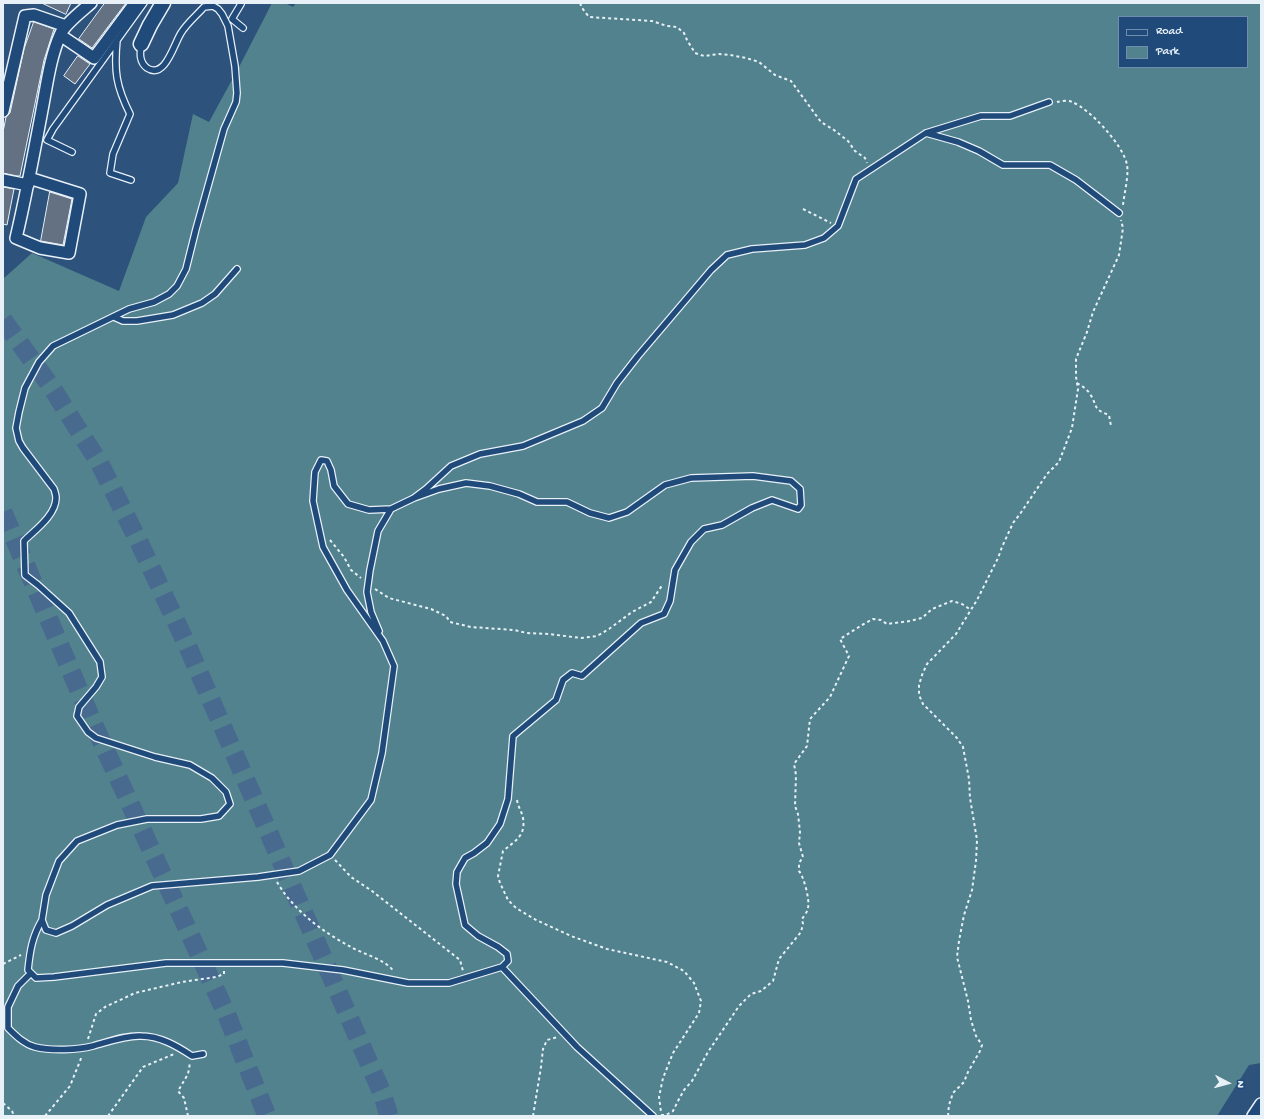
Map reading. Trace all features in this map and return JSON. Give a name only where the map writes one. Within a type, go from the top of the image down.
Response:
[{"type":"street","points":[[3,180],[28,182],[80,194],[69,253],[40,248],[16,238],[28,182],[52,56],[63,30],[91,3]]},
{"type":"street","points":[[3,111],[25,16],[34,15],[63,30],[94,58],[135,3]]},
{"type":"street","points":[[141,44],[163,3]]},
{"type":"street","points":[[1253,1116],[1261,1104]]},
{"type":"lane","points":[[72,152],[47,140],[53,129],[144,3]]},
{"type":"lane","points":[[240,3],[241,4],[232,20],[243,28]]},
{"type":"lane","points":[[141,44],[140,57],[145,67],[151,70],[162,68],[182,32],[204,7],[210,4],[218,9],[228,26],[235,66],[237,93],[236,102],[224,129],[186,269],[177,286],[169,294],[154,302],[129,309],[53,346],[40,362],[25,388],[16,428],[19,441],[54,489],[56,498],[55,506],[51,513],[24,540],[25,575],[69,614],[100,662],[102,678],[79,707],[77,716],[88,732],[96,738],[112,744],[154,757],[190,765],[212,778],[226,792],[230,804],[219,816],[201,819],[147,819],[117,825],[77,841],[60,861],[46,895],[42,920],[37,929],[30,950],[28,970],[36,978],[54,978],[166,963],[283,963],[343,970],[398,982],[449,983],[502,967],[508,961],[507,954],[465,926],[456,884],[457,872],[464,858],[474,854],[486,843],[500,824],[508,799],[513,736],[556,700],[563,680],[572,673],[582,676],[641,623],[664,614],[670,601],[675,570],[691,542],[704,529],[722,525],[752,508],[772,500],[798,509],[802,505],[800,489],[791,482],[753,476],[691,478],[665,484],[627,512],[608,518],[590,513],[567,502],[537,502],[518,494],[490,486],[466,483],[439,489],[414,498],[391,509],[369,510],[348,504],[334,486],[331,470],[327,461],[321,460],[315,472],[313,501],[323,547],[347,590],[383,641]]},
{"type":"lane","points":[[117,40],[115,62],[116,77],[121,98],[130,114],[113,154],[110,173],[131,180]]},
{"type":"lane","points":[[414,498],[451,466],[480,454],[523,446],[583,421],[602,408],[617,383],[638,356],[711,270],[727,255],[752,249],[805,245],[824,238],[838,226],[856,179],[926,133],[980,116],[1010,116],[1049,102]]},
{"type":"lane","points":[[926,133],[958,142],[979,151],[1003,165],[1050,165],[1076,180],[1119,213]]},
{"type":"lane","points":[[114,317],[123,321],[137,321],[173,315],[202,303],[216,294],[236,269]]},
{"type":"lane","points":[[42,920],[46,930],[56,933],[72,926],[107,905],[152,886],[299,871],[330,855],[371,800],[382,753],[394,666],[372,612],[367,592],[378,531],[391,509]]},
{"type":"lane","points":[[502,967],[577,1047],[652,1116]]},
{"type":"lane","points":[[31,973],[18,986],[8,1007],[8,1028],[18,1038],[35,1047],[67,1050],[141,1036],[158,1039],[174,1045],[192,1056],[203,1054]]},
{"type":"path","points":[[580,3],[582,8],[590,17],[652,21],[667,26],[677,27],[684,33],[695,53],[704,56],[719,54],[746,58],[759,62],[775,75],[791,81],[821,122],[848,141],[855,151],[865,158],[870,170]]},
{"type":"path","points":[[948,1116],[953,1093],[964,1082],[982,1044],[976,1036],[971,1020],[957,957],[964,915],[972,890],[977,840],[963,747],[957,738],[923,704],[919,695],[919,685],[927,664],[956,634],[984,587],[996,563],[1012,523],[1046,474],[1059,462],[1072,428],[1078,390],[1076,359],[1093,312],[1113,268],[1121,245],[1123,228],[1119,213],[1123,206],[1127,166],[1122,150],[1100,123],[1085,109],[1071,101],[1049,102]]},
{"type":"path","points":[[803,209],[838,226]]},
{"type":"path","points":[[1077,383],[1090,393],[1094,406],[1098,410],[1109,415],[1111,426]]},
{"type":"path","points":[[319,529],[344,557],[351,570],[368,586],[389,598],[431,609],[446,616],[450,622],[460,625],[514,630],[527,633],[581,638],[597,636],[651,602],[675,570]]},
{"type":"path","points":[[516,797],[523,818],[523,831],[520,838],[503,851],[498,876],[508,900],[516,908],[536,920],[571,936],[607,949],[667,962],[684,971],[694,984],[702,1001],[699,1013],[674,1053],[663,1078],[659,1097],[661,1115],[666,1114],[673,1111],[684,1090],[692,1081],[708,1052],[739,1006],[751,994],[761,991],[773,981],[779,959],[801,932],[803,924],[802,919],[808,908],[807,891],[802,875],[799,871],[799,863],[803,857],[800,843],[798,814],[795,806],[796,774],[794,764],[807,746],[810,719],[830,697],[848,656],[840,639],[862,624],[873,619],[881,620],[887,624],[910,621],[922,618],[932,609],[952,600],[962,604],[970,610]]},
{"type":"path","points":[[330,855],[351,877],[372,891],[460,960],[465,978]]},
{"type":"path","points":[[273,874],[287,898],[319,927],[352,948],[379,960],[392,968],[398,982]]},
{"type":"path","points":[[3,964],[30,950]]},
{"type":"path","points":[[45,1116],[70,1086],[79,1065],[96,1014],[105,1007],[135,992],[182,982],[216,978],[224,974],[223,964]]},
{"type":"path","points":[[533,1116],[543,1049],[547,1040],[565,1035]]},
{"type":"path","points":[[108,1116],[143,1067],[182,1050]]},
{"type":"path","points":[[188,1116],[184,1098],[178,1091],[188,1074],[192,1056]]},
{"type":"path","points":[[3,1103],[12,1111],[14,1116]]},
{"type":"green space","points":[[272,3],[285,3],[293,7],[296,3],[1261,3],[1261,1063],[1249,1065],[1217,1116],[3,1116],[3,279],[32,253],[119,291],[146,217],[178,183],[193,114],[209,122]]},
{"type":"building","points":[[42,3],[71,3],[66,14]]},
{"type":"building","points":[[105,3],[126,3],[92,48],[79,39]]},
{"type":"building","points":[[34,22],[54,29],[44,60],[20,176],[17,176],[3,173],[3,132],[6,117],[10,113],[24,49]]},
{"type":"building","points":[[78,56],[90,64],[75,84],[64,76]]},
{"type":"building","points":[[3,187],[14,189],[7,225],[3,224]]},
{"type":"building","points":[[50,192],[72,199],[63,245],[41,241]]},
{"type":"tunnel","points":[[3,320],[52,388],[100,464],[139,542],[187,645],[382,1093],[389,1116]]},
{"type":"tunnel","points":[[3,512],[93,723],[226,1013],[267,1116]]}]
